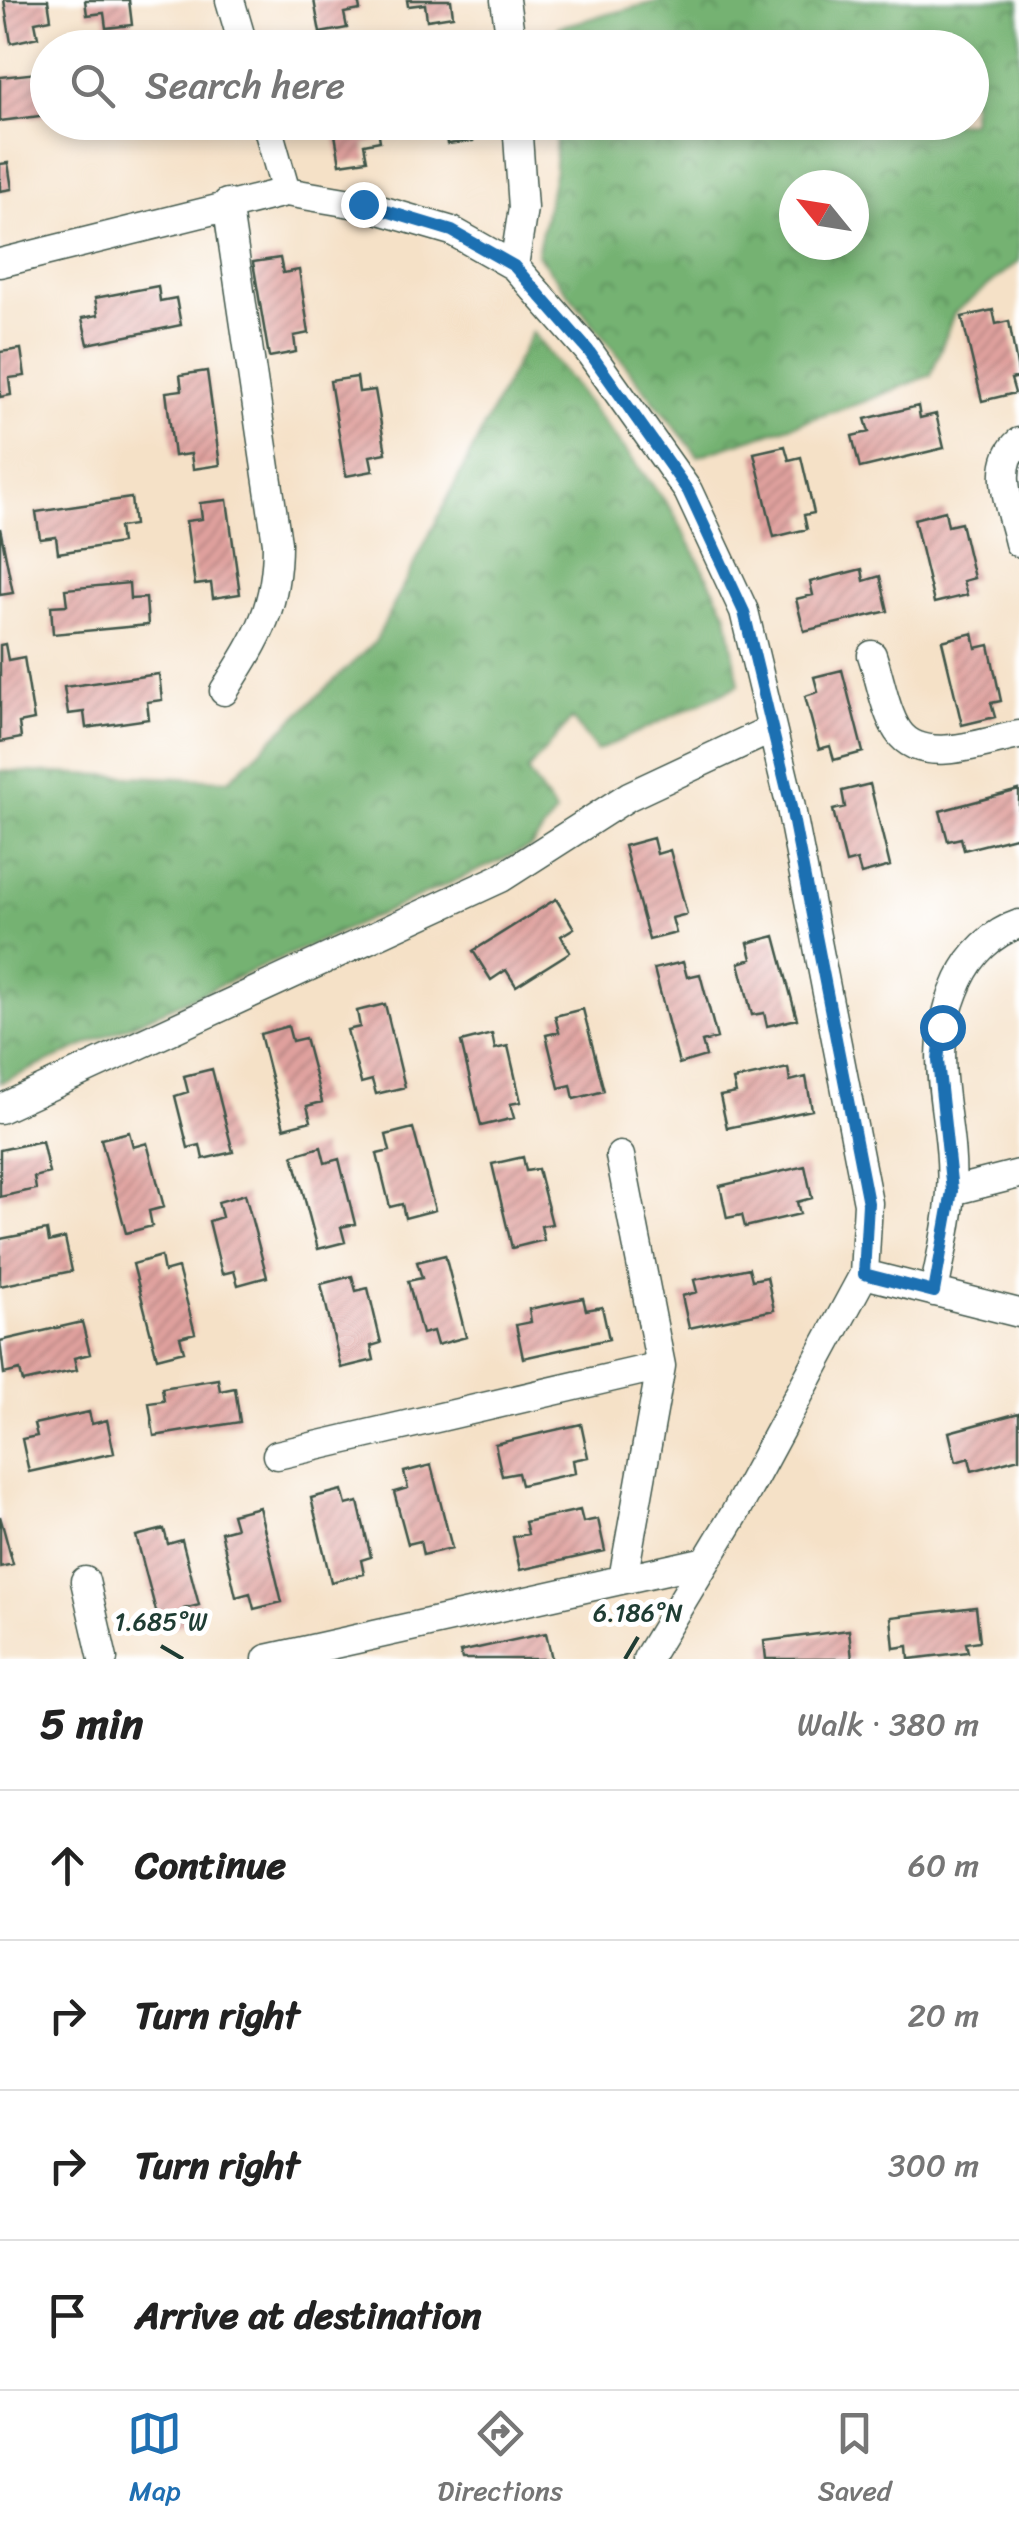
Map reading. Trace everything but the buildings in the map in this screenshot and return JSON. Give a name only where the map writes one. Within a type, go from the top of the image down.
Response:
[{"type":"street","points":[[230,0],[239,30]]},
{"type":"street","points":[[505,0],[509,30]]},
{"type":"street","points":[[271,140],[286,192]]},
{"type":"street","points":[[514,266],[523,208],[519,140]]},
{"type":"street","points":[[0,263],[227,203],[286,192],[363,204],[452,231],[514,266],[588,350],[688,491],[744,612],[772,729],[868,1203],[864,1274],[648,1659]]},
{"type":"street","points":[[224,691],[265,627],[277,584],[277,543],[227,203]]},
{"type":"street","points":[[1019,442],[1005,458],[1004,472],[1019,543]]},
{"type":"street","points":[[872,655],[898,732],[917,746],[931,751],[1019,734]]},
{"type":"street","points":[[0,1109],[502,878],[629,796],[772,729]]},
{"type":"street","points":[[934,1292],[952,1191],[938,1061],[942,1027],[967,961],[1002,930],[1019,924]]},
{"type":"street","points":[[620,1156],[662,1366],[623,1580]]},
{"type":"street","points":[[952,1191],[1019,1174]]},
{"type":"street","points":[[864,1274],[1019,1313]]},
{"type":"street","points":[[277,1455],[662,1366]]},
{"type":"street","points":[[267,1659],[706,1561]]},
{"type":"street","points":[[84,1581],[103,1659]]},
{"type":"green space","points":[[663,0],[1019,0],[1019,261],[954,313],[931,375],[863,402],[698,456],[537,254],[555,170],[556,140],[989,140],[989,30],[558,27]]},
{"type":"green space","points":[[532,332],[672,510],[727,614],[739,685],[597,751],[572,719],[527,771],[556,813],[531,847],[0,1083],[0,771],[229,780],[375,642]]},
{"type":"route","points":[[363,204],[452,231],[514,266],[588,350],[688,491],[744,612],[790,802],[868,1203],[864,1274],[934,1292],[952,1191],[938,1061],[942,1027]]}]
